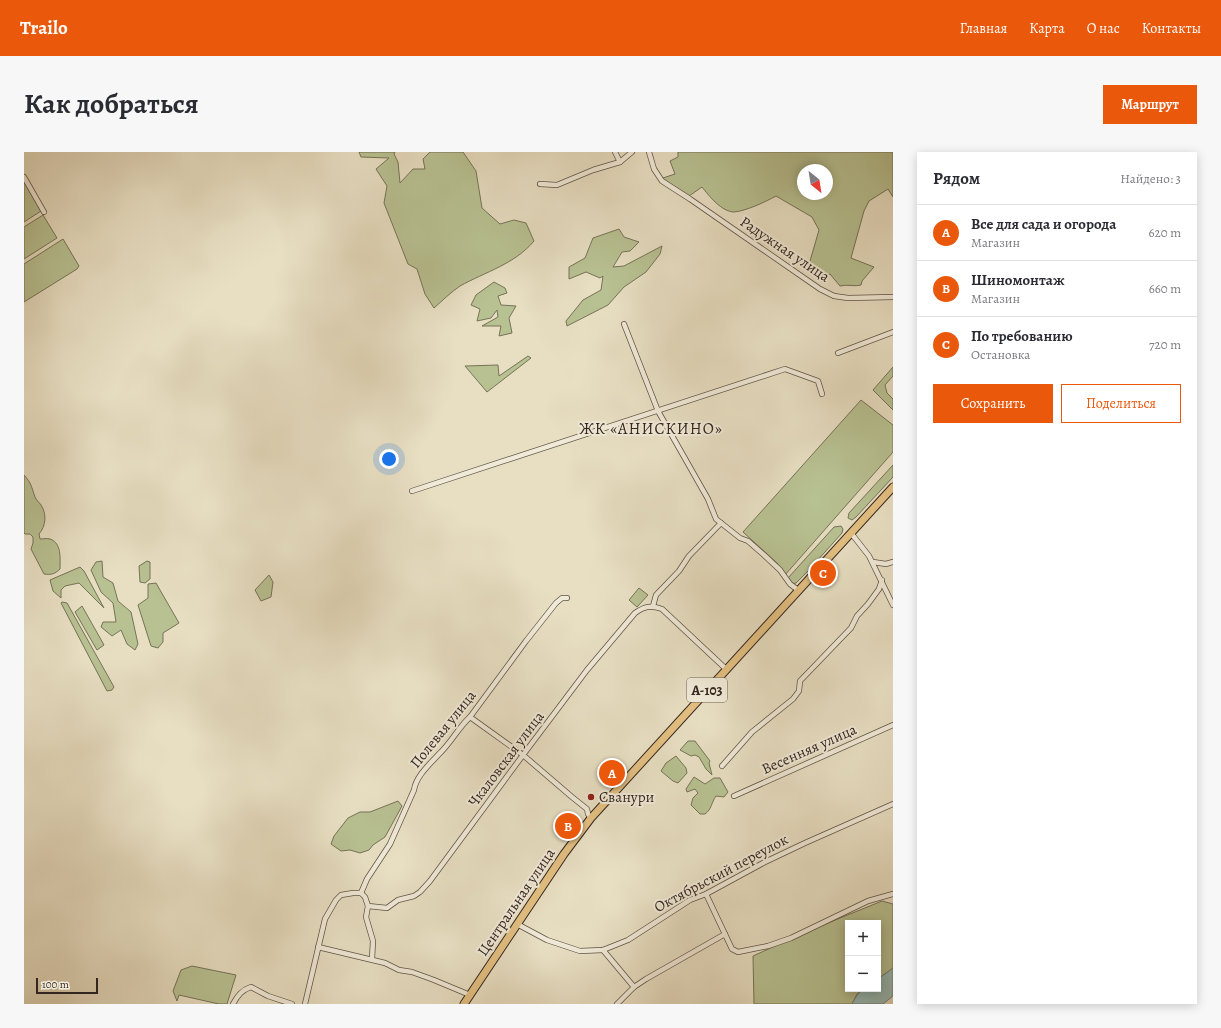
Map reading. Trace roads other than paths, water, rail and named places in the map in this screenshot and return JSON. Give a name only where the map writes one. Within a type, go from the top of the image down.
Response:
[{"type":"main road","name":"Центральная улица","points":[[464,1004],[564,854],[591,818],[893,487]]},
{"type":"street","points":[[614,152],[620,162]]},
{"type":"street","points":[[540,184],[557,185],[593,170],[620,162],[632,152]]},
{"type":"street","name":"Радужная улица","points":[[649,153],[654,169],[662,181],[694,201],[820,289],[834,296],[848,298],[893,297]]},
{"type":"street","points":[[24,177],[44,212]]},
{"type":"street","points":[[624,324],[658,411],[708,499],[716,519],[753,546],[780,570],[790,584],[798,590]]},
{"type":"street","points":[[838,353],[893,332]]},
{"type":"street","points":[[412,490],[752,381],[785,369],[818,381],[822,394]]},
{"type":"street","points":[[721,523],[689,556],[679,571],[656,595],[653,606],[670,616],[726,669]]},
{"type":"street","points":[[851,533],[864,548],[873,562],[893,605]]},
{"type":"street","points":[[873,562],[886,564],[893,562]]},
{"type":"street","points":[[722,766],[752,732],[793,699],[799,691],[800,681],[851,628],[857,616],[879,589],[882,580]]},
{"type":"street","name":"Полевая улица","points":[[360,893],[367,879],[390,844],[414,790],[415,783],[470,718],[526,641],[556,603],[562,598],[567,598]]},
{"type":"street","name":"Чкаловская улица","points":[[368,906],[387,908],[398,900],[414,896],[430,882],[587,670],[630,618],[642,608],[653,606]]},
{"type":"street","points":[[470,718],[523,756],[587,809],[587,812],[591,818]]},
{"type":"street","name":"Весенняя улица","points":[[734,796],[893,725]]},
{"type":"street","name":"Октябрьский переулок","points":[[517,924],[547,940],[580,951],[603,950],[628,940],[690,900],[706,894],[805,843],[893,804]]},
{"type":"street","points":[[305,1004],[324,919],[341,895],[360,893],[365,897],[368,906],[366,917],[373,941],[372,959]]},
{"type":"street","points":[[706,894],[732,949],[738,952],[768,946],[791,938],[868,902],[893,894]]},
{"type":"street","points":[[617,1004],[634,987],[646,978],[683,959],[725,934]]},
{"type":"street","points":[[318,947],[385,963],[399,970],[412,972],[470,995]]},
{"type":"street","points":[[603,950],[634,987]]},
{"type":"street","points":[[234,1004],[237,997],[244,990],[251,987],[268,996],[292,1004]]},
{"type":"water","points":[[893,968],[893,996],[883,1004],[852,1004],[860,992],[881,992],[881,977]]},
{"type":"place","name":"По требованию","points":[[823,573]]},
{"type":"place","name":"Все для сада и огорода","points":[[612,773]]},
{"type":"place","name":"Сванури","points":[[591,797]]},
{"type":"place","name":"Шиномонтаж","points":[[568,826]]},
{"type":"district","name":"ЖК «АНИСКИНО»","points":[[651,428]]}]
